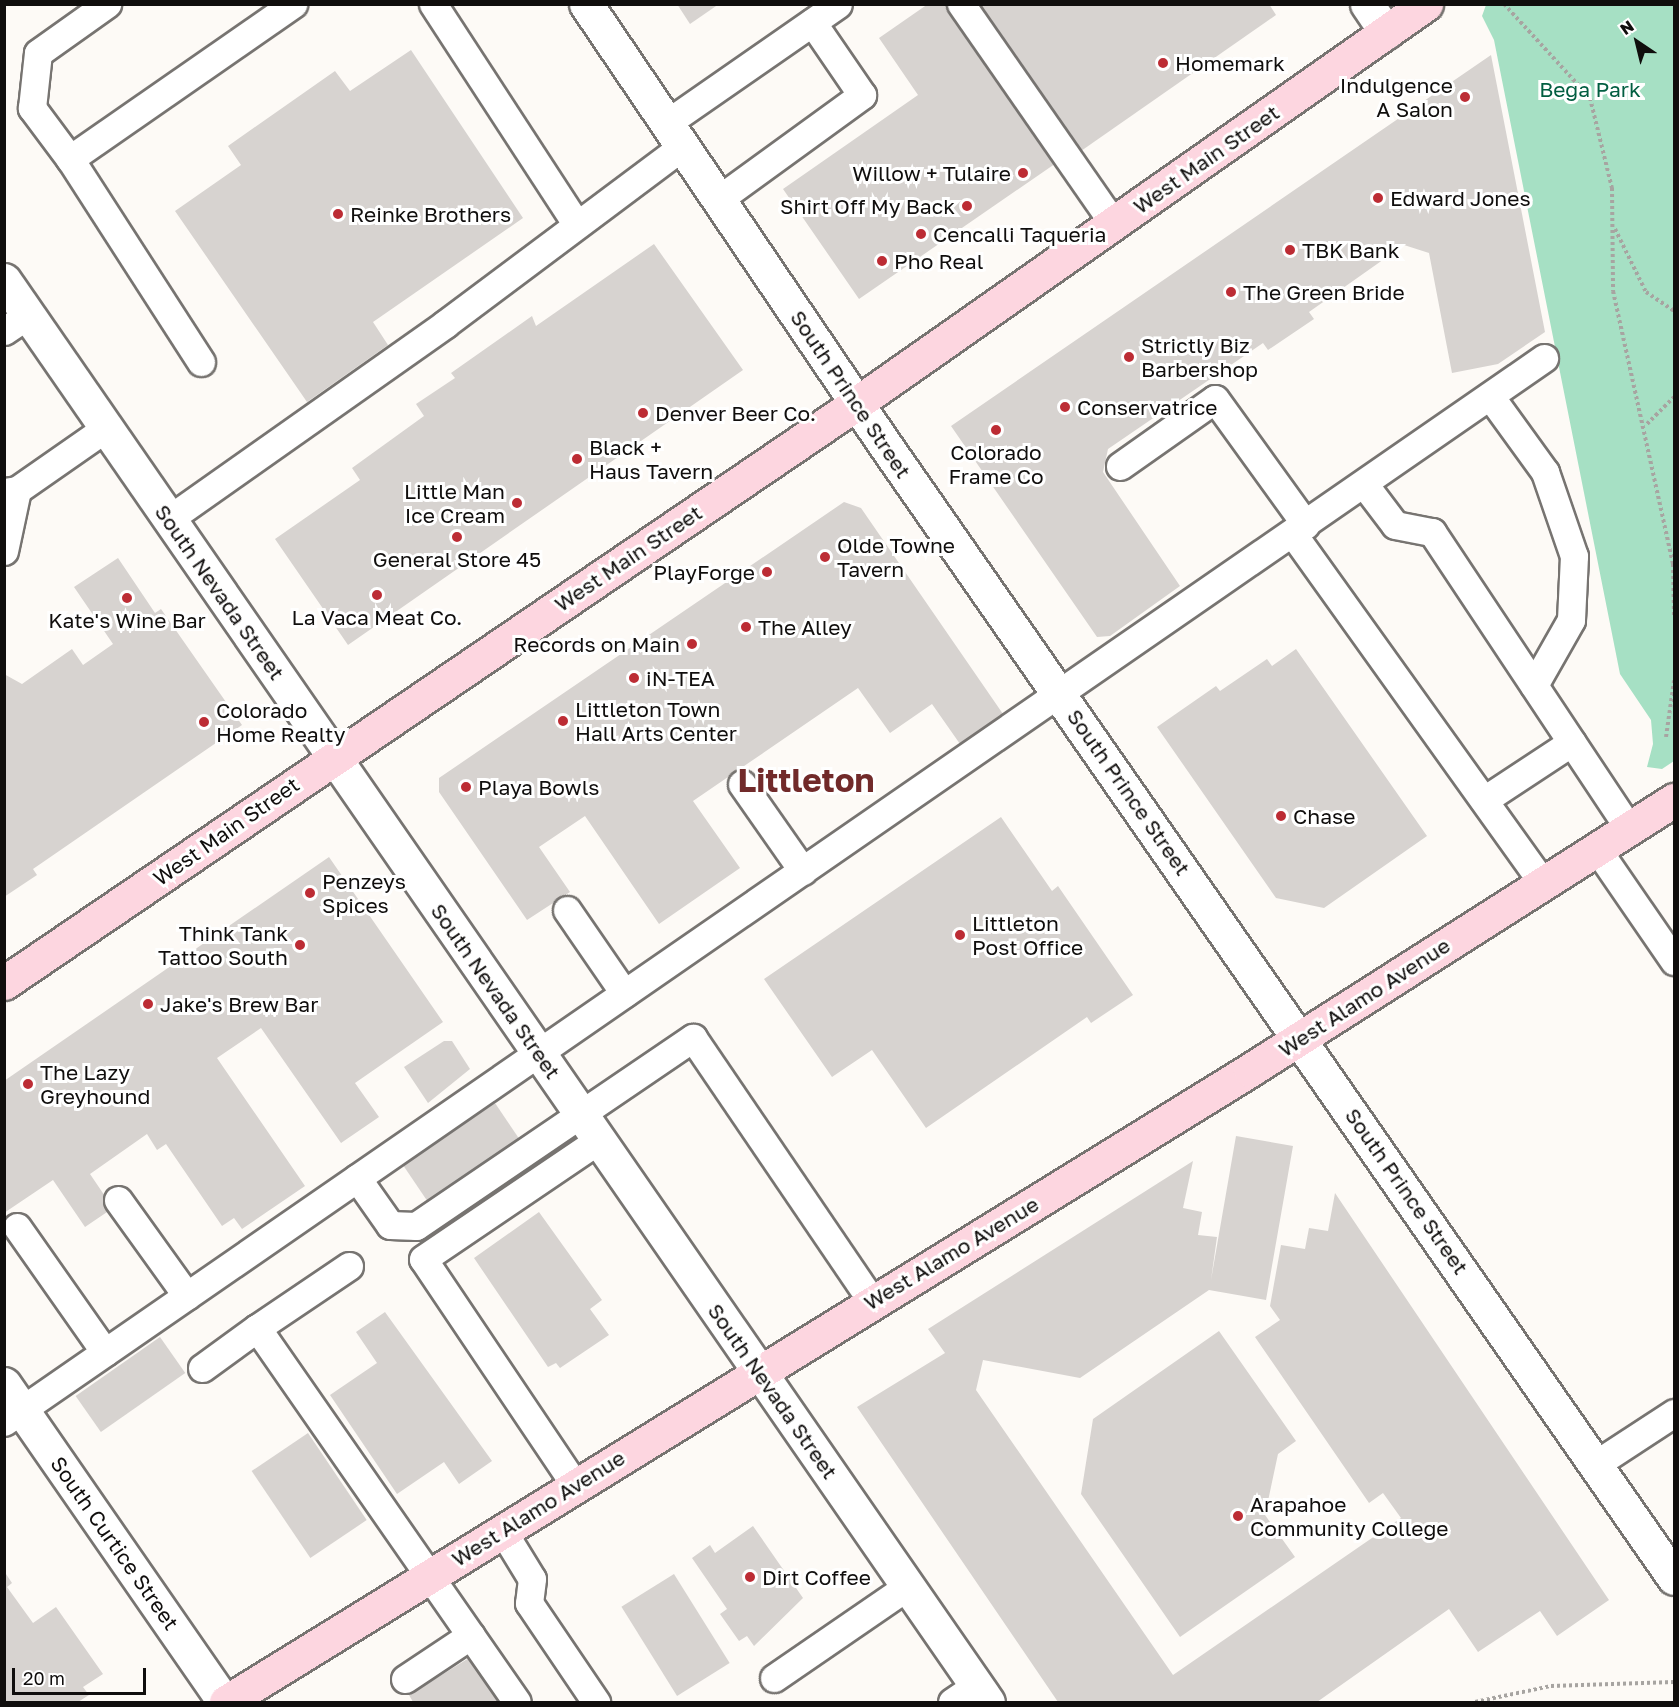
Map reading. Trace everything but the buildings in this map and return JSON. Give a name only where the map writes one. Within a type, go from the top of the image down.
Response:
[{"type":"main road","name":"West Main Street","points":[[4,983],[334,756],[857,403],[1426,4]]},
{"type":"main road","name":"West Alamo Avenue","points":[[225,1702],[1301,1037],[1674,800]]},
{"type":"street","name":"South Prince Street","points":[[586,4],[857,403],[1301,1037],[1674,1578]]},
{"type":"street","points":[[1367,4],[1386,32]]},
{"type":"street","name":"South Nevada Street","points":[[4,280],[16,323],[106,428],[908,1587],[972,1697]]},
{"type":"street","name":"South Curtice Street","points":[[10,1405],[225,1702]]},
{"type":"lane","points":[[106,4],[38,53],[32,108],[70,159],[201,362]]},
{"type":"lane","points":[[70,159],[293,4]]},
{"type":"lane","points":[[433,4],[576,223]]},
{"type":"lane","points":[[169,519],[445,324],[576,223],[675,134],[812,22],[838,4]]},
{"type":"lane","points":[[961,4],[1113,224]]},
{"type":"lane","points":[[719,199],[862,95],[812,22]]},
{"type":"lane","points":[[10,1405],[105,1352],[538,1052],[1061,696],[1544,358]]},
{"type":"lane","points":[[1490,396],[1545,472],[1575,556],[1571,620],[1534,685]]},
{"type":"lane","points":[[1120,466],[1215,399],[1299,530],[1484,800],[1544,883]]},
{"type":"lane","points":[[4,551],[10,491],[106,428]]},
{"type":"lane","points":[[1364,484],[1395,525],[1432,532],[1629,828]]},
{"type":"lane","points":[[1484,800],[1572,742]]},
{"type":"lane","points":[[742,784],[803,871]]},
{"type":"lane","points":[[1598,849],[1674,961]]},
{"type":"lane","points":[[567,910],[624,993]]},
{"type":"lane","points":[[357,1178],[390,1225],[416,1226],[580,1112],[693,1038],[872,1301]]},
{"type":"lane","points":[[575,1485],[423,1259],[599,1140]]},
{"type":"lane","points":[[118,1200],[187,1296]]},
{"type":"lane","points":[[17,1227],[105,1352]]},
{"type":"lane","points":[[202,1368],[349,1266]]},
{"type":"lane","points":[[257,1328],[517,1702]]},
{"type":"lane","points":[[1596,1464],[1674,1413]]},
{"type":"lane","points":[[502,1530],[532,1579],[529,1603],[596,1702]]},
{"type":"lane","points":[[774,1678],[908,1587]]},
{"type":"lane","points":[[405,1678],[471,1635]]},
{"type":"path","points":[[1504,4],[1590,98],[1611,188],[1614,291],[1646,424],[1673,564],[1674,615]]},
{"type":"path","points":[[1613,222],[1633,274],[1646,292],[1674,311]]},
{"type":"path","points":[[1646,424],[1653,411],[1674,396]]},
{"type":"path","points":[[1666,737],[1674,681]]},
{"type":"path","points":[[1475,1702],[1551,1686],[1674,1682]]},
{"type":"green space","name":"Bega Park","points":[[1486,5],[1674,5],[1674,761],[1662,769],[1647,767],[1653,744],[1651,720],[1620,674],[1494,40],[1482,16]]},
{"type":"place","name":"Homemark","points":[[1163,63]]},
{"type":"place","name":"Indulgence A Salon","points":[[1465,97]]},
{"type":"place","name":"Willow + Tulaire","points":[[1023,173]]},
{"type":"place","name":"Edward Jones","points":[[1378,198]]},
{"type":"place","name":"Shirt Off My Back","points":[[967,206]]},
{"type":"place","name":"Reinke Brothers","points":[[338,214]]},
{"type":"place","name":"Cencalli Taqueria","points":[[921,234]]},
{"type":"place","name":"TBK Bank","points":[[1290,250]]},
{"type":"place","name":"Pho Real","points":[[882,261]]},
{"type":"place","name":"The Green Bride","points":[[1231,292]]},
{"type":"place","name":"Strictly Biz Barbershop","points":[[1129,357]]},
{"type":"place","name":"Conservatrice","points":[[1065,407]]},
{"type":"place","name":"Denver Beer Co.","points":[[643,413]]},
{"type":"place","name":"Colorado Frame Co","points":[[996,430]]},
{"type":"place","name":"Black + Haus Tavern","points":[[577,459]]},
{"type":"place","name":"Little Man Ice Cream","points":[[517,503]]},
{"type":"place","name":"General Store 45","points":[[457,537]]},
{"type":"place","name":"Olde Towne Tavern","points":[[825,557]]},
{"type":"place","name":"PlayForge","points":[[767,572]]},
{"type":"place","name":"La Vaca Meat Co.","points":[[377,595]]},
{"type":"place","name":"Kate's Wine Bar","points":[[127,598]]},
{"type":"place","name":"The Alley","points":[[746,627]]},
{"type":"place","name":"Records on Main","points":[[692,644]]},
{"type":"place","name":"iN-TEA","points":[[634,678]]},
{"type":"place","name":"Littleton Town Hall Arts Center","points":[[563,721]]},
{"type":"place","name":"Colorado Home Realty","points":[[204,722]]},
{"type":"place","name":"Playa Bowls","points":[[466,787]]},
{"type":"place","name":"Chase","points":[[1281,816]]},
{"type":"place","name":"Penzeys Spices","points":[[310,893]]},
{"type":"place","name":"Littleton Post Office","points":[[960,935]]},
{"type":"place","name":"Think Tank Tattoo South","points":[[300,945]]},
{"type":"place","name":"Jake's Brew Bar","points":[[148,1004]]},
{"type":"place","name":"The Lazy Greyhound","points":[[28,1084]]},
{"type":"place","name":"Arapahoe Community College","points":[[1238,1516]]},
{"type":"place","name":"Dirt Coffee","points":[[750,1577]]},
{"type":"district","name":"Littleton","points":[[806,780]]}]
